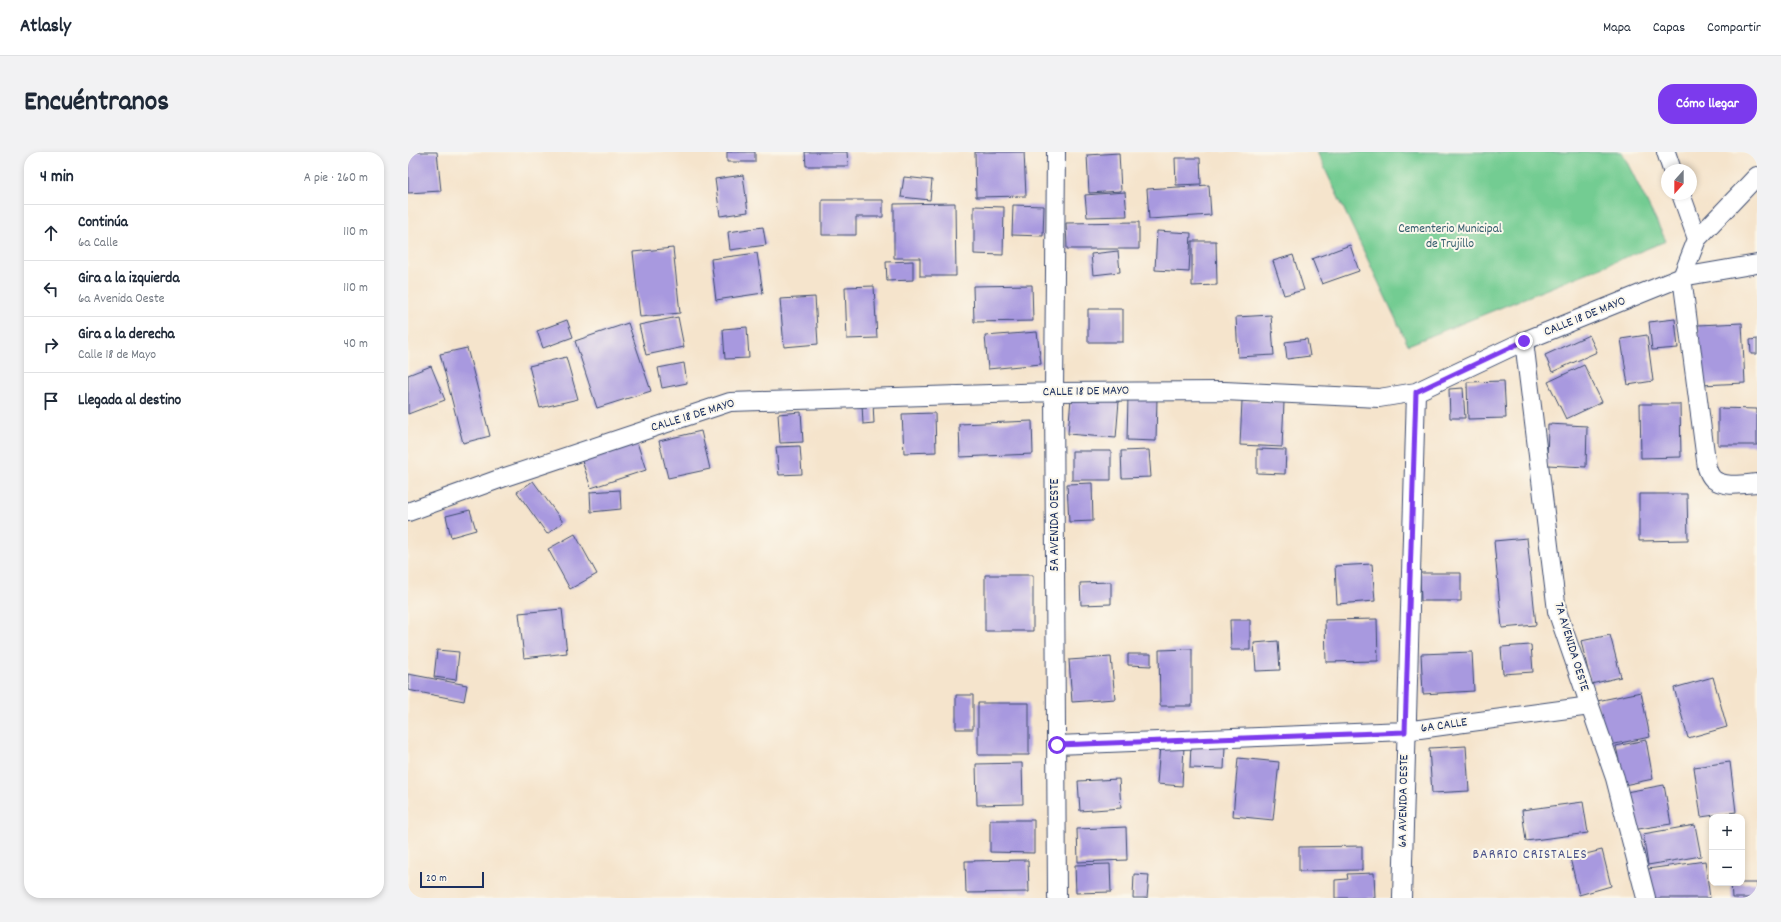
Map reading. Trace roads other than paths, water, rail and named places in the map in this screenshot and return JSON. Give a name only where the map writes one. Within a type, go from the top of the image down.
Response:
[{"type":"street","name":"5A AVENIDA OESTE","points":[[1056,152],[1054,392],[1057,898]]},
{"type":"street","points":[[1666,152],[1670,164]]},
{"type":"street","points":[[1757,176],[1696,239],[1682,277],[1707,468],[1712,478],[1721,482],[1733,485],[1757,483]]},
{"type":"street","points":[[1683,200],[1696,239]]},
{"type":"street","name":"CALLE 18 DE MAYO","points":[[408,512],[730,402],[1054,392],[1224,391],[1379,398],[1416,392],[1524,341],[1682,277],[1757,264]]},
{"type":"street","name":"7A AVENIDA OESTE","points":[[1524,341],[1557,611],[1615,778],[1646,898]]},
{"type":"street","name":"6A AVENIDA OESTE","points":[[1402,898],[1405,732],[1416,392]]},
{"type":"street","name":"6A CALLE","points":[[1057,745],[1405,732],[1590,706]]},
{"type":"district","name":"BARRIO CRISTALES","points":[[1530,855]]},
{"type":"park label","name":"Cementerio Municipal de Trujillo","points":[[1450,236]]}]
